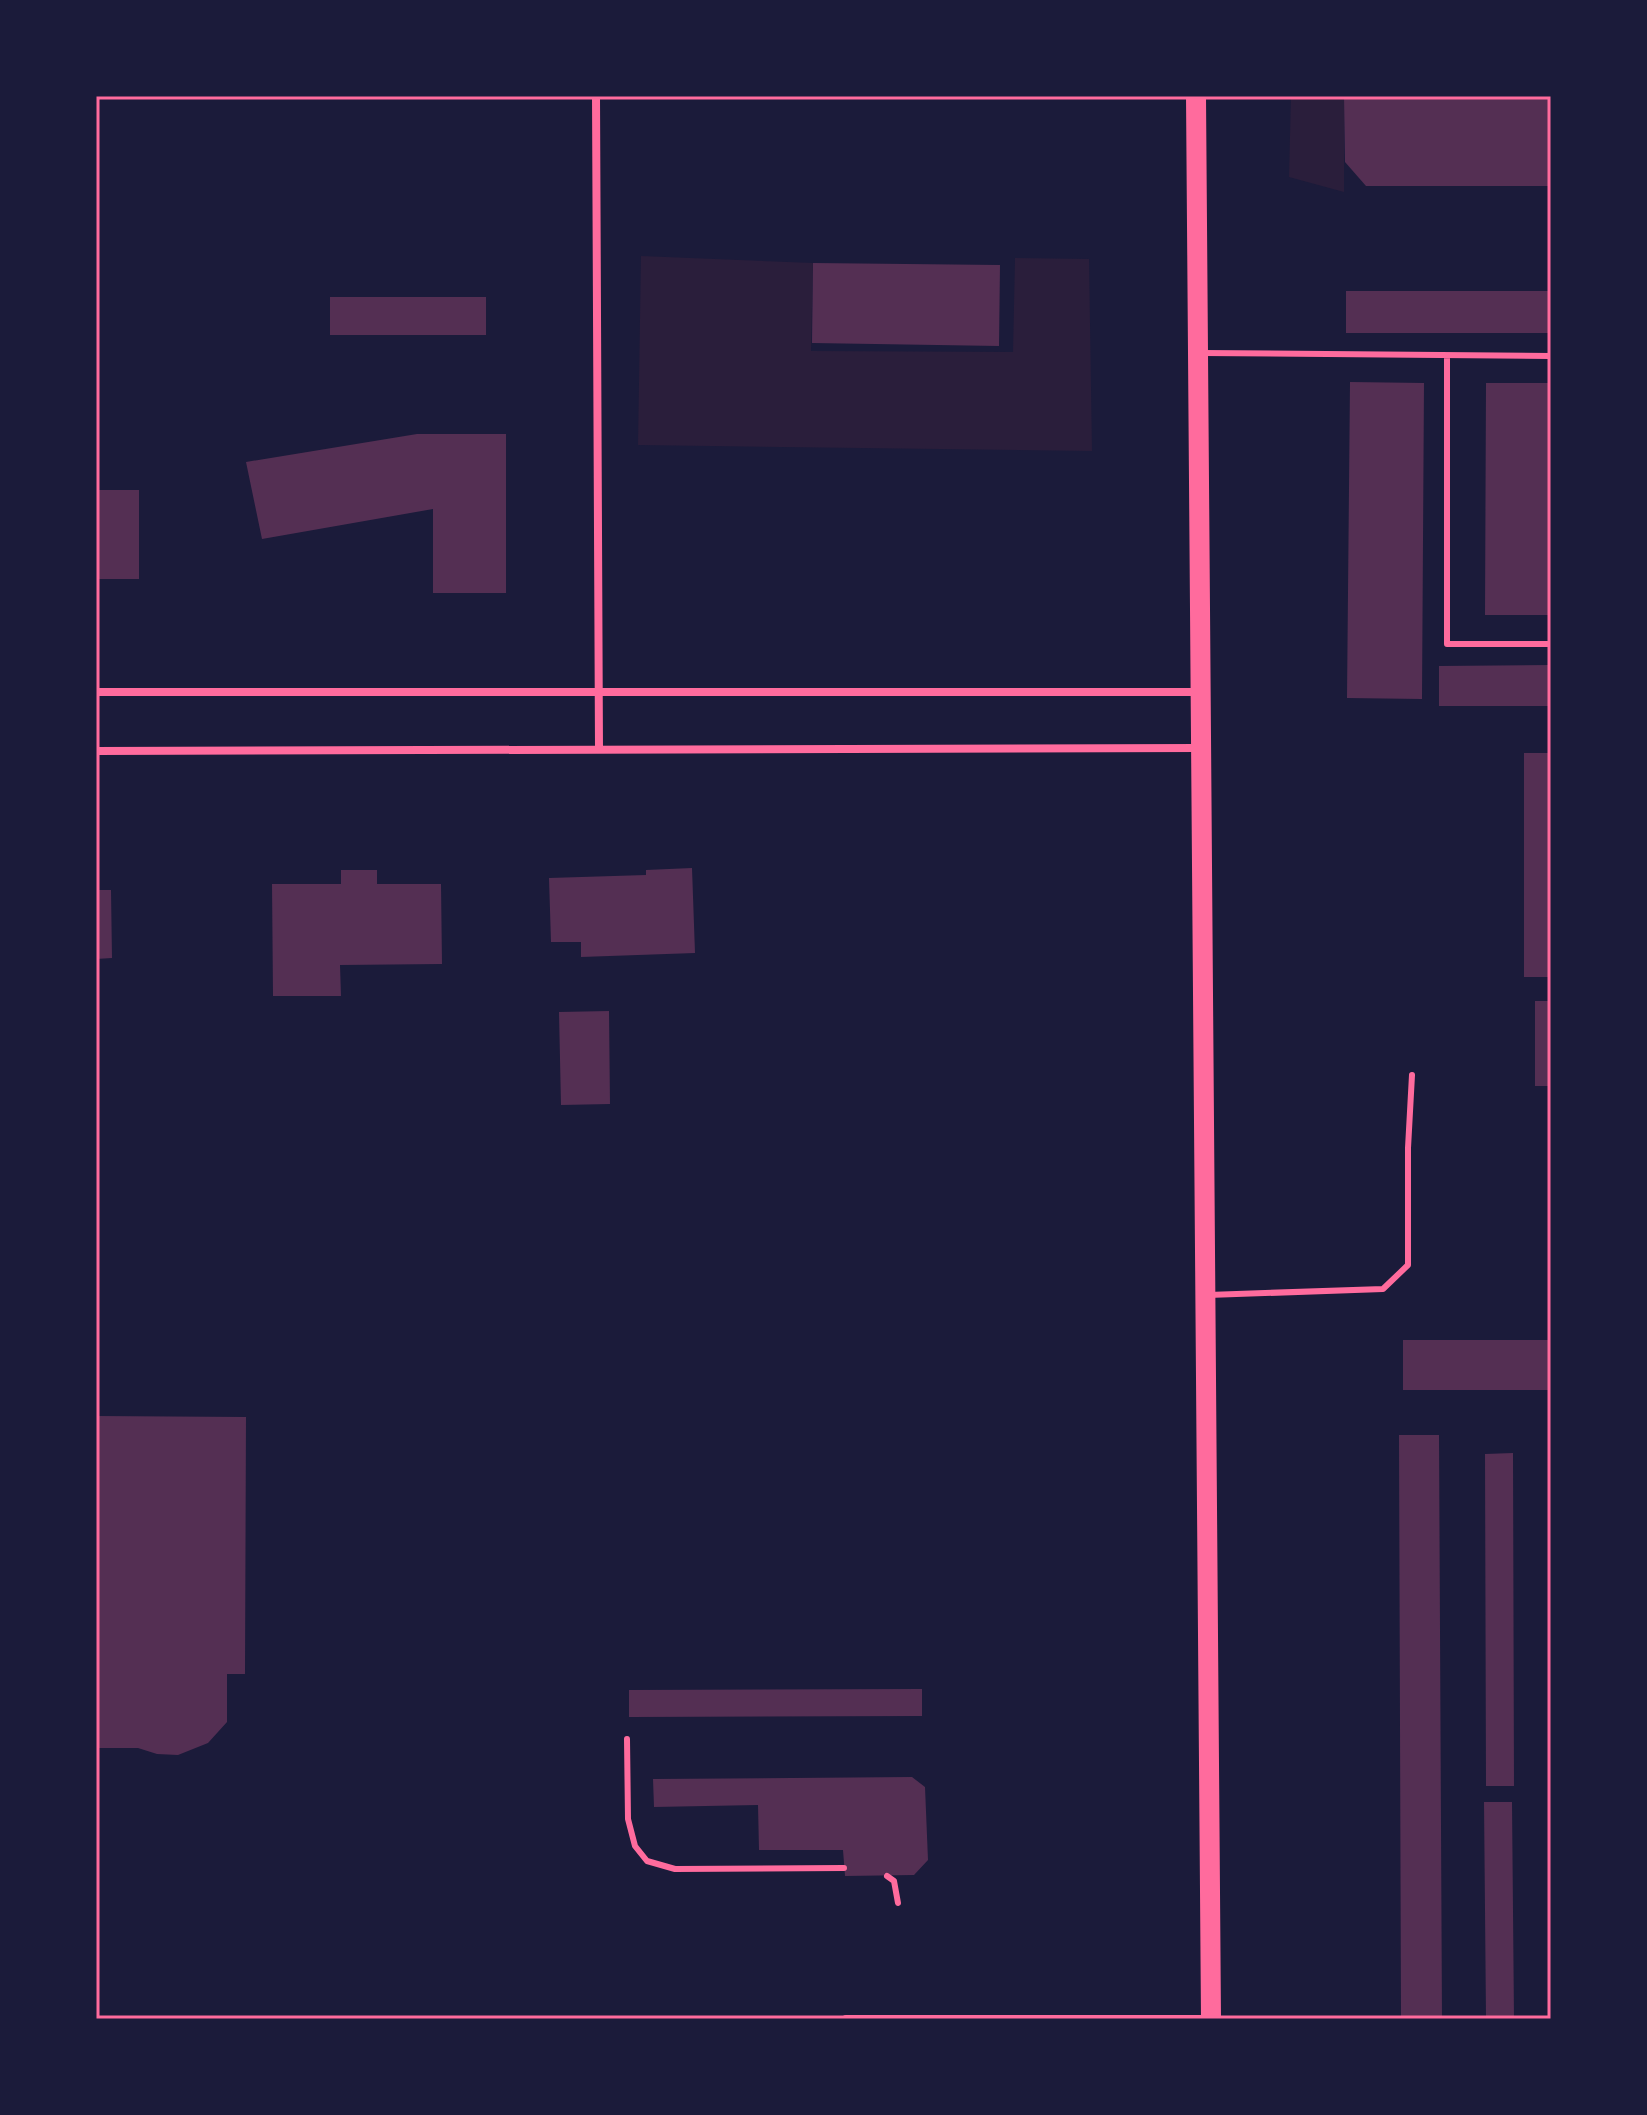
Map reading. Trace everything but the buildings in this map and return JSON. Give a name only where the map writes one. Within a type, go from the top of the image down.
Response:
[{"type":"main road","points":[[1196,96],[1211,2019]]},
{"type":"street","points":[[596,96],[599,749]]},
{"type":"street","points":[[96,692],[1201,692]]},
{"type":"street","points":[[96,751],[1201,748]]},
{"type":"street","points":[[846,2019],[1211,2019]]},
{"type":"lane","points":[[1198,353],[1551,356]]},
{"type":"lane","points":[[1447,356],[1447,644],[1551,644]]},
{"type":"lane","points":[[1205,1295],[1383,1289],[1408,1265],[1408,1148],[1412,1075]]},
{"type":"lane","points":[[627,1739],[628,1819],[635,1846],[647,1861],[675,1869],[844,1868]]},
{"type":"lane","points":[[887,1876],[894,1881],[898,1903]]},
{"type":"shaded area","points":[[1291,96],[1344,96],[1344,192],[1289,177]]},
{"type":"shaded area","points":[[641,256],[813,263],[811,351],[1013,352],[1015,258],[1089,259],[1092,451],[638,445]]}]
